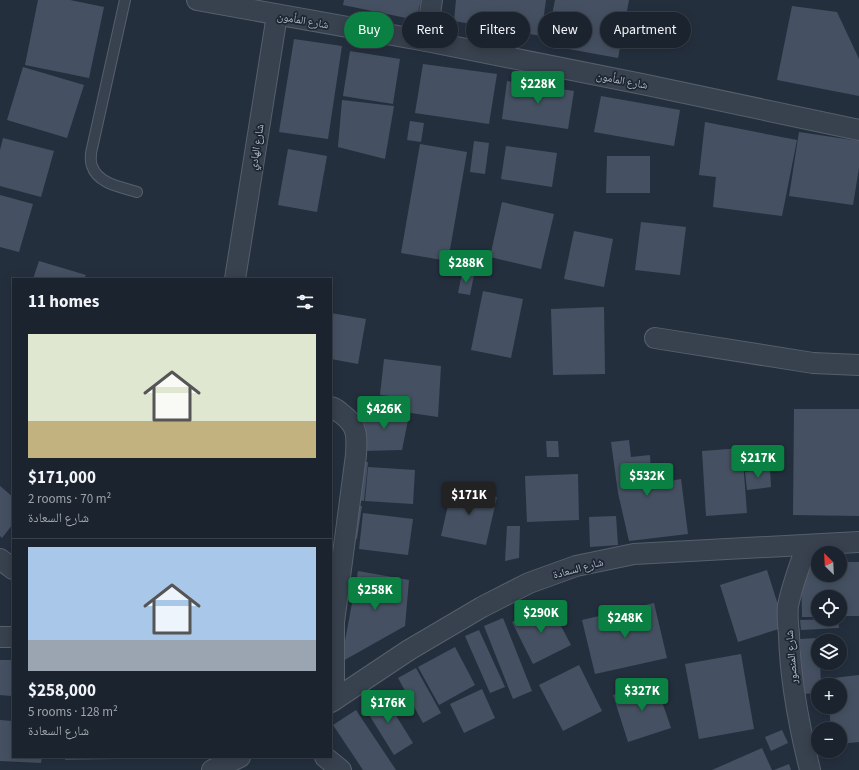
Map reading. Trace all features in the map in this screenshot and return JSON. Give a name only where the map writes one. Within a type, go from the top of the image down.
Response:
[{"type":"street","name":"شارع المأمون","points":[[197,0],[402,37]]},
{"type":"street","points":[[430,12],[432,0]]},
{"type":"street","name":"شارع الهادي","points":[[235,278],[278,15]]},
{"type":"street","name":"شارع المأمون","points":[[458,47],[642,84],[859,130]]},
{"type":"street","points":[[833,124],[859,114]]},
{"type":"street","points":[[655,338],[813,363],[859,365]]},
{"type":"street","points":[[332,407],[348,418],[355,428],[357,438],[334,622],[332,701]]},
{"type":"street","name":"شارع السعادة","points":[[332,701],[409,650],[482,607],[529,583],[576,566],[634,554],[859,542]]},
{"type":"street","name":"شارع المنصور","points":[[807,544],[796,573],[788,608],[789,643],[793,679],[799,721],[810,770]]},
{"type":"street","points":[[0,559],[12,568]]},
{"type":"street","points":[[0,637],[12,637]]},
{"type":"street","points":[[212,770],[238,758]]},
{"type":"street","points":[[326,758],[341,770]]},
{"type":"lane","points":[[125,0],[90,153],[91,165],[98,176],[108,184],[137,192]]},
{"type":"building","points":[[38,0],[70,0],[104,7],[89,78],[25,65]]},
{"type":"building","points":[[344,0],[421,0],[418,12],[402,12],[402,17],[394,15],[394,12],[377,12],[343,5]]},
{"type":"building","points":[[456,0],[546,0],[544,12],[538,12],[538,35],[530,34],[530,12],[466,12],[466,23],[458,22],[458,12],[455,12]]},
{"type":"building","points":[[555,0],[629,0],[627,12],[600,12],[600,48],[620,48],[618,58],[563,48],[592,48],[592,12],[553,12]]},
{"type":"building","points":[[792,6],[837,12],[859,59],[859,96],[777,80]]},
{"type":"building","points":[[294,39],[342,46],[328,139],[279,132]]},
{"type":"building","points":[[350,51],[400,59],[393,104],[343,96]]},
{"type":"building","points":[[423,64],[497,74],[489,124],[415,113]]},
{"type":"building","points":[[23,67],[84,85],[67,138],[7,120]]},
{"type":"building","points":[[507,81],[574,91],[568,129],[502,119]]},
{"type":"building","points":[[601,96],[680,110],[674,146],[594,132]]},
{"type":"building","points":[[342,100],[394,106],[385,159],[338,147]]},
{"type":"building","points":[[410,121],[424,123],[421,142],[407,140]]},
{"type":"building","points":[[705,122],[797,140],[782,216],[713,207],[716,177],[699,175]]},
{"type":"building","points":[[799,132],[859,141],[859,168],[853,205],[789,196]]},
{"type":"building","points":[[3,138],[54,151],[41,197],[0,186],[0,150]]},
{"type":"building","points":[[474,141],[489,143],[485,174],[470,172]]},
{"type":"building","points":[[420,144],[467,152],[448,261],[401,253]]},
{"type":"building","points":[[506,146],[557,153],[552,187],[501,179]]},
{"type":"building","points":[[288,149],[327,156],[317,212],[278,205]]},
{"type":"building","points":[[607,156],[650,156],[650,193],[606,193]]},
{"type":"building","points":[[0,195],[33,204],[19,252],[0,247]]},
{"type":"building","points":[[502,202],[554,214],[541,269],[490,257]]},
{"type":"building","points":[[641,222],[686,227],[680,275],[635,270]]},
{"type":"building","points":[[574,231],[613,239],[604,287],[564,279]]},
{"type":"building","points":[[39,261],[86,275],[84,278],[33,278]]},
{"type":"building","points":[[462,273],[474,275],[470,295],[458,293]]},
{"type":"building","points":[[483,291],[523,299],[511,358],[471,350]]},
{"type":"building","points":[[604,307],[605,374],[553,375],[551,309]]},
{"type":"building","points":[[332,313],[366,319],[358,364],[332,359]]},
{"type":"building","points":[[384,359],[441,366],[438,417],[397,411],[399,397],[380,395]]},
{"type":"building","points":[[364,407],[409,415],[402,450],[362,451]]},
{"type":"building","points":[[794,409],[859,409],[859,516],[793,515]]},
{"type":"building","points":[[629,440],[631,457],[650,455],[651,474],[663,473],[664,482],[681,479],[688,534],[629,541],[618,493],[611,442]]},
{"type":"building","points":[[546,441],[558,441],[559,457],[547,457]]},
{"type":"building","points":[[742,448],[747,513],[706,516],[702,451]]},
{"type":"building","points":[[358,462],[368,462],[364,501],[355,500]]},
{"type":"building","points":[[368,467],[415,470],[413,504],[365,501]]},
{"type":"building","points":[[770,469],[771,487],[747,490],[745,472]]},
{"type":"building","points":[[578,474],[579,520],[527,522],[525,476]]},
{"type":"building","points":[[0,486],[12,496],[12,525],[2,538],[0,536]]},
{"type":"building","points":[[452,488],[497,497],[486,545],[441,536]]},
{"type":"building","points":[[352,505],[362,506],[357,539],[347,537]]},
{"type":"building","points":[[363,513],[413,519],[408,555],[359,549]]},
{"type":"building","points":[[616,516],[618,545],[590,547],[589,517]]},
{"type":"building","points":[[507,526],[520,526],[519,558],[505,561]]},
{"type":"building","points":[[811,562],[811,582],[847,582],[847,562],[859,562],[859,616],[847,616],[847,590],[811,590],[811,617],[802,617],[801,563]]},
{"type":"building","points":[[767,570],[785,627],[738,642],[720,585]]},
{"type":"building","points":[[358,571],[409,580],[405,626],[341,662]]},
{"type":"building","points":[[549,603],[571,645],[533,664],[512,622]]},
{"type":"building","points":[[654,603],[667,658],[595,674],[582,620]]},
{"type":"building","points":[[503,618],[532,691],[513,699],[484,626]]},
{"type":"building","points":[[800,620],[811,620],[811,626],[839,626],[839,628],[801,630]]},
{"type":"building","points":[[479,630],[505,687],[490,693],[465,636]]},
{"type":"building","points":[[811,638],[811,670],[820,670],[821,678],[811,678],[811,693],[803,694],[800,639]]},
{"type":"building","points":[[455,647],[475,685],[439,705],[418,667]]},
{"type":"building","points":[[741,654],[754,729],[699,739],[685,664]]},
{"type":"building","points":[[0,660],[12,660],[11,696],[0,695]]},
{"type":"building","points":[[579,665],[602,711],[563,731],[539,685]]},
{"type":"building","points":[[416,668],[441,713],[423,723],[398,678]]},
{"type":"building","points":[[859,675],[859,742],[847,743],[847,722],[830,722],[830,714],[847,714],[847,678],[834,678]]},
{"type":"building","points":[[655,681],[671,728],[628,742],[613,695]]},
{"type":"building","points":[[482,689],[495,718],[464,733],[450,704]]},
{"type":"building","points":[[382,693],[413,743],[394,755],[363,705]]},
{"type":"building","points":[[356,710],[396,770],[363,770],[333,725]]},
{"type":"building","points":[[0,720],[12,721],[12,758],[42,758],[41,763],[0,761]]},
{"type":"building","points":[[782,730],[788,743],[771,751],[765,737]]},
{"type":"building","points":[[762,748],[772,770],[712,770]]},
{"type":"building","points":[[65,758],[117,758],[117,759],[65,760]]},
{"type":"building","points":[[789,764],[791,770],[774,770]]}]
